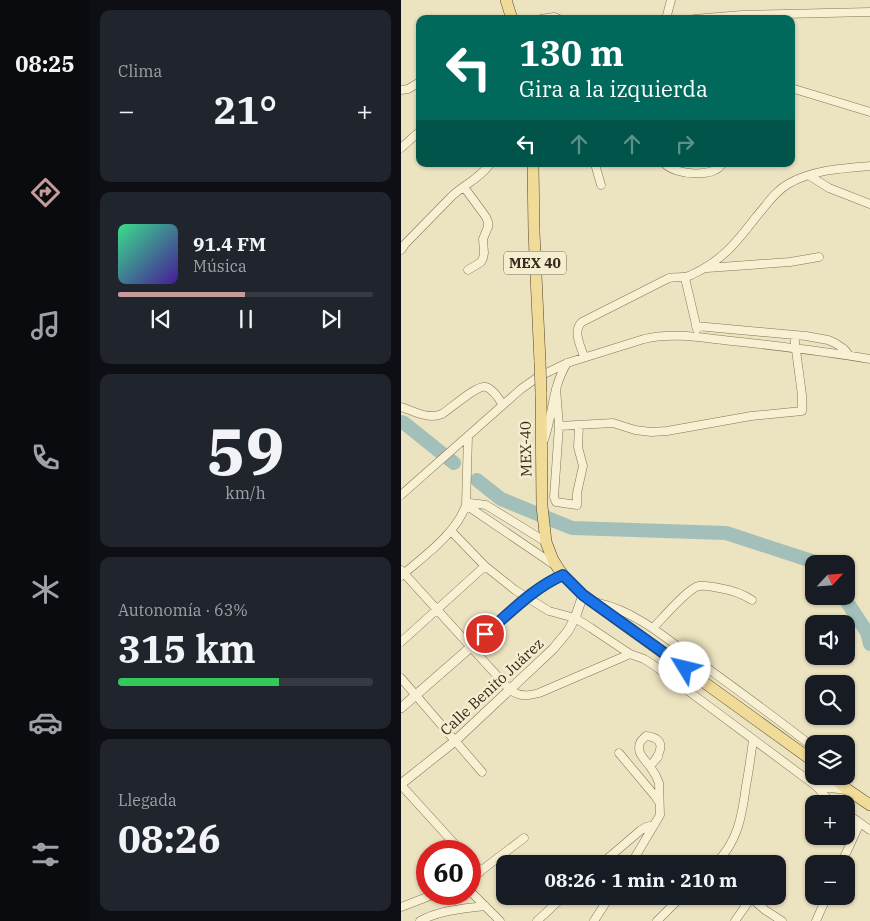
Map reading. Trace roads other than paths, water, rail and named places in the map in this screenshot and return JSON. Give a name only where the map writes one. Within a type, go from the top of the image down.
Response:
[{"type":"main road","points":[[506,0],[511,15]]},
{"type":"main road","name":"MEX-40","points":[[533,167],[541,393],[542,506],[546,542]]},
{"type":"main road","name":"MEX 40","points":[[546,542],[553,560],[560,571],[583,595],[805,756]]},
{"type":"main road","points":[[842,785],[870,806]]},
{"type":"street","points":[[668,15],[671,0]]},
{"type":"street","points":[[793,15],[870,12]]},
{"type":"street","points":[[401,90],[408,89],[416,84]]},
{"type":"street","points":[[795,89],[870,112]]},
{"type":"street","points":[[401,148],[416,135]]},
{"type":"street","points":[[584,357],[577,335],[577,329],[582,322],[669,278],[685,278],[717,261],[733,246],[773,196],[787,184],[809,176],[843,168],[870,166]]},
{"type":"street","points":[[401,250],[438,209],[487,167]]},
{"type":"street","points":[[596,167],[601,185]]},
{"type":"street","points":[[669,167],[691,173],[699,173],[720,167]]},
{"type":"street","points":[[809,176],[829,188],[870,204]]},
{"type":"street","points":[[464,187],[488,222],[483,240],[483,258],[481,262],[468,270]]},
{"type":"street","points":[[705,268],[791,262],[819,257]]},
{"type":"street","points":[[685,278],[699,338]]},
{"type":"street","points":[[696,326],[828,340],[844,348],[849,355]]},
{"type":"street","points":[[753,331],[753,343]]},
{"type":"street","points":[[559,426],[613,423],[635,430],[659,432],[751,416],[802,411],[802,395],[794,335]]},
{"type":"street","points":[[401,495],[503,404],[539,377],[584,357],[652,337],[670,336],[753,343],[870,359]]},
{"type":"street","points":[[542,444],[556,389],[562,371],[567,364]]},
{"type":"street","points":[[401,407],[436,417],[477,388],[485,386],[503,404]]},
{"type":"street","points":[[556,389],[559,426],[554,497],[556,502],[577,505],[577,493],[583,466],[578,446],[579,425]]},
{"type":"street","points":[[468,436],[467,505],[464,513],[451,532],[402,573],[511,690],[521,696],[532,695],[630,654]]},
{"type":"street","points":[[467,505],[471,503],[486,505],[546,542]]},
{"type":"street","points":[[401,708],[560,571],[467,505]]},
{"type":"street","points":[[451,532],[485,566],[515,590],[549,610],[575,618],[630,654],[652,664],[816,786],[824,795]]},
{"type":"street","points":[[401,642],[485,566]]},
{"type":"street","points":[[653,628],[687,594],[698,586],[733,590],[752,600]]},
{"type":"street","name":"Calle Benito Juárez","points":[[401,785],[455,741],[559,644],[575,618],[583,595]]},
{"type":"street","points":[[594,602],[617,608],[653,628],[805,741]]},
{"type":"street","points":[[401,678],[482,772]]},
{"type":"street","points":[[650,766],[658,758],[659,742],[661,737],[665,735]]},
{"type":"street","points":[[636,855],[660,815],[659,782],[650,766],[643,760],[640,752],[641,743],[646,736],[654,737],[659,742]]},
{"type":"street","points":[[723,855],[739,825],[753,740]]},
{"type":"street","points":[[619,753],[659,802]]},
{"type":"street","points":[[401,785],[451,840]]},
{"type":"street","points":[[816,786],[848,790]]},
{"type":"street","points":[[855,819],[870,830]]},
{"type":"street","points":[[845,855],[860,823]]},
{"type":"street","points":[[612,855],[641,830],[654,826]]},
{"type":"street","points":[[481,871],[523,838]]},
{"type":"street","points":[[401,907],[416,901]]},
{"type":"street","points":[[481,902],[500,921]]},
{"type":"street","points":[[537,921],[554,905]]},
{"type":"street","points":[[594,921],[604,905]]},
{"type":"street","points":[[657,921],[673,905]]},
{"type":"street","points":[[735,921],[745,905]]},
{"type":"street","points":[[761,905],[782,921]]},
{"type":"street","points":[[816,921],[823,905]]},
{"type":"street","points":[[420,921],[447,910],[485,906]]},
{"type":"waterway","points":[[401,422],[454,463]]},
{"type":"waterway","points":[[477,480],[501,499],[572,528],[726,533],[805,559]]},
{"type":"waterway","points":[[849,605],[867,632],[870,644]]}]
